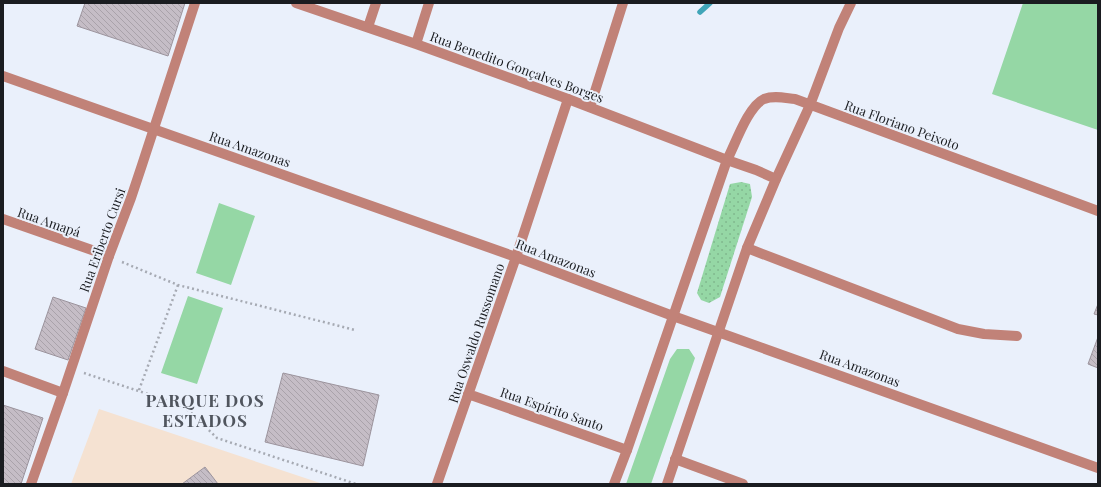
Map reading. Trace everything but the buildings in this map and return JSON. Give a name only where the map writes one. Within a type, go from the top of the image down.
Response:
[{"type":"street","name":"Rua Eriberto Cursi","points":[[31,484],[109,256],[131,198],[195,3]]},
{"type":"street","name":"Rua Benedito Gonçalves Borges","points":[[296,3],[368,27],[590,107],[776,179]]},
{"type":"street","points":[[368,27],[376,3]]},
{"type":"street","points":[[416,44],[429,3]]},
{"type":"street","points":[[590,107],[623,3]]},
{"type":"street","points":[[666,484],[748,248],[776,179],[810,105],[839,28],[851,3]]},
{"type":"street","name":"Rua Amazonas","points":[[3,76],[516,257],[673,316],[1098,468]]},
{"type":"street","name":"Rua Floriano Peixoto","points":[[614,484],[727,160],[750,113],[757,104],[764,99],[775,97],[795,99],[1098,211]]},
{"type":"street","name":"Rua Oswaldo Russomano","points":[[437,484],[516,257],[568,99]]},
{"type":"street","name":"Rua Amapá","points":[[3,219],[109,256]]},
{"type":"street","points":[[748,248],[958,329],[984,334],[1017,336]]},
{"type":"street","points":[[3,371],[63,394]]},
{"type":"street","name":"Rua Espírito Santo","points":[[468,394],[627,450]]},
{"type":"street","points":[[675,459],[743,484]]},
{"type":"path","points":[[109,256],[178,285],[355,330]]},
{"type":"path","points":[[139,390],[178,285]]},
{"type":"path","points":[[71,369],[139,390],[184,406],[217,438],[356,484]]},
{"type":"shaded area","points":[[99,409],[323,484],[71,484]]},
{"type":"green space","points":[[1023,3],[1098,3],[1098,130],[992,94]]},
{"type":"green space","points":[[741,182],[750,184],[752,197],[720,297],[709,303],[701,300],[697,293],[730,184]]},
{"type":"green space","points":[[219,203],[255,216],[231,285],[196,273]]},
{"type":"green space","points":[[188,296],[223,308],[197,384],[161,373]]},
{"type":"green space","points":[[677,349],[689,349],[695,358],[651,484],[626,484],[670,359]]},
{"type":"waterway","points":[[700,12],[710,3]]},
{"type":"district","name":"PARQUE DOS ESTADOS","points":[[205,411]]}]
